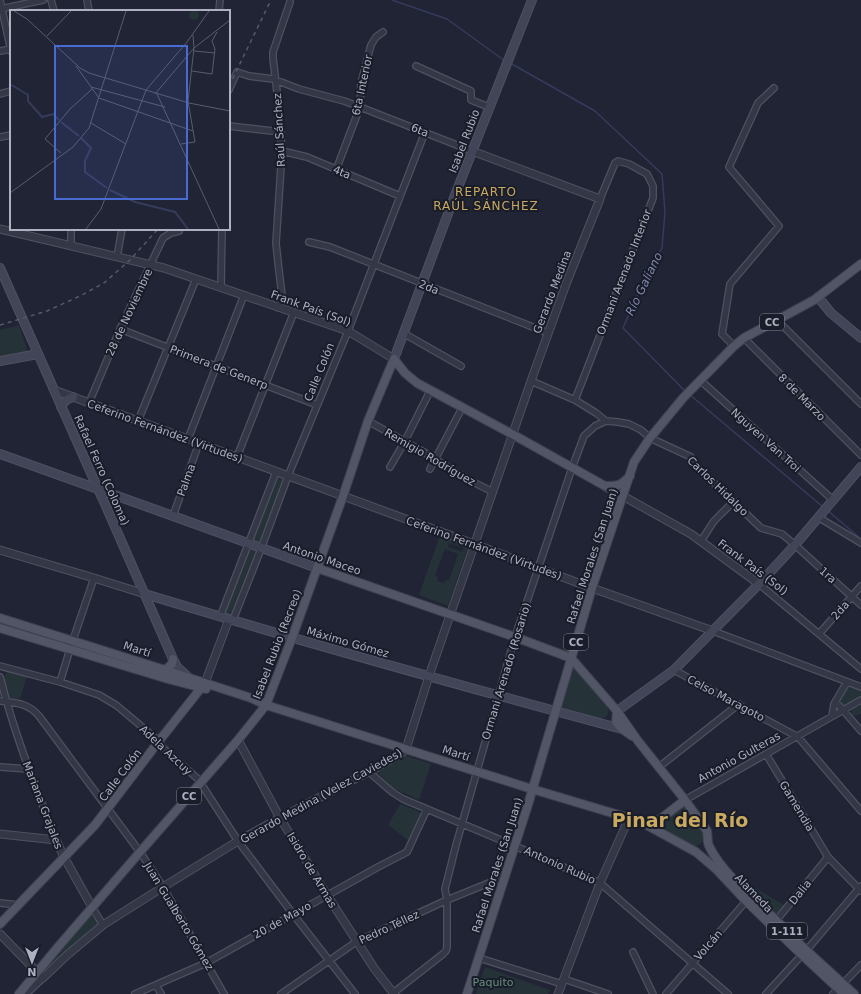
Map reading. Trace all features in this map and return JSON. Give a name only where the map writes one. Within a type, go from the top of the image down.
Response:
[{"type":"main road","name":"Isabel Rubio","points":[[394,359],[472,151],[532,0]]},
{"type":"main road","name":"Rafael Morales (San Juan)","points":[[467,994],[506,876],[592,588],[634,462],[650,438],[683,398],[734,346],[744,338],[818,297],[861,264]]},
{"type":"main road","name":"Rafael Ferro (Coloma)","points":[[0,268],[145,594],[177,670]]},
{"type":"main road","points":[[818,297],[831,312],[861,338]]},
{"type":"main road","points":[[0,361],[38,354]]},
{"type":"main road","name":"Frank País (Sol)","points":[[394,359],[410,378],[430,391],[512,434],[605,486]]},
{"type":"main road","name":"Isabel Rubio (Recreo)","points":[[40,975],[58,947],[238,740],[266,705],[292,638],[343,496],[368,421],[394,359]]},
{"type":"main road","points":[[61,407],[68,398],[74,397]]},
{"type":"main road","name":"Antonio Maceo","points":[[0,454],[261,549],[572,658],[617,711],[658,767],[686,800]]},
{"type":"main road","points":[[617,711],[671,673],[713,631],[795,545],[861,466]]},
{"type":"main road","points":[[82,484],[90,476],[90,472]]},
{"type":"main road","points":[[605,486],[616,486],[622,484],[630,476]]},
{"type":"main road","points":[[605,486],[623,496]]},
{"type":"main road","points":[[105,504],[108,497],[115,496]]},
{"type":"main road","name":"Máximo Gómez","points":[[145,594],[292,638],[622,729]]},
{"type":"main road","name":"Martí","points":[[0,618],[168,679],[200,685],[251,698],[266,705],[532,789],[639,821]]},
{"type":"main road","name":"Martí","points":[[0,628],[71,644],[165,670],[177,670],[200,685]]},
{"type":"main road","points":[[165,670],[172,664],[173,659]]},
{"type":"main road","points":[[168,679],[177,670]]},
{"type":"main road","name":"Calle Colón","points":[[0,924],[95,825],[196,694],[200,685]]},
{"type":"main road","name":"Antonio Maceo","points":[[617,711],[616,722],[622,729],[638,741]]},
{"type":"main road","name":"Antonio Gulteras","points":[[660,820],[686,800]]},
{"type":"main road","name":"Alameda","points":[[686,800],[707,831],[708,844],[716,858],[748,899]]},
{"type":"main road","points":[[660,820],[658,826],[661,833]]},
{"type":"main road","name":"1-111","points":[[639,821],[649,822],[660,820]]},
{"type":"main road","name":"Alameda","points":[[639,821],[696,852],[774,923],[840,990],[854,994]]},
{"type":"main road","points":[[696,852],[708,844]]},
{"type":"main road","name":"CC","points":[[19,994],[40,975]]},
{"type":"street","points":[[0,0],[10,45]]},
{"type":"street","points":[[1,9],[43,0]]},
{"type":"street","points":[[51,0],[54,10]]},
{"type":"street","points":[[87,0],[89,10]]},
{"type":"street","points":[[219,10],[220,0]]},
{"type":"street","name":"Raúl Sánchez","points":[[279,308],[282,296],[276,243],[282,151],[273,52],[290,2]]},
{"type":"street","name":"6ta Interior","points":[[336,170],[360,107],[361,84],[371,45],[376,37],[383,32]]},
{"type":"street","points":[[0,51],[10,49]]},
{"type":"street","points":[[416,66],[471,91],[471,100],[489,107]]},
{"type":"street","name":"6ta","points":[[230,88],[237,72],[249,76],[271,79],[360,107],[600,199]]},
{"type":"street","points":[[734,346],[722,334],[730,284],[779,226],[729,167],[758,103],[774,88]]},
{"type":"street","points":[[0,94],[10,92]]},
{"type":"street","points":[[230,126],[281,132]]},
{"type":"street","name":"Calle Colón","points":[[200,685],[227,619],[261,549],[288,476],[348,331],[425,132]]},
{"type":"street","points":[[0,138],[10,135]]},
{"type":"street","name":"4ta","points":[[282,151],[307,157],[400,196]]},
{"type":"street","name":"Gerardo Medina","points":[[512,434],[548,333],[600,199],[614,163],[618,161]]},
{"type":"street","name":"Ormani Arenado Interior","points":[[575,400],[653,198],[653,186],[647,174],[629,164],[618,161]]},
{"type":"street","name":"Frank País (Sol)","points":[[0,229],[24,232],[71,246],[151,264],[221,287],[348,331],[394,359]]},
{"type":"street","points":[[71,230],[71,246]]},
{"type":"street","points":[[117,257],[122,230]]},
{"type":"street","points":[[221,287],[222,230]]},
{"type":"street","name":"28 de Noviembre","points":[[89,403],[120,329],[164,238],[171,233],[180,231]]},
{"type":"street","name":"2da","points":[[309,242],[330,247],[548,333]]},
{"type":"street","points":[[138,421],[196,279]]},
{"type":"street","points":[[188,439],[244,295]]},
{"type":"street","points":[[237,457],[294,312]]},
{"type":"street","points":[[777,320],[861,404]]},
{"type":"street","name":"Primera de Generp","points":[[120,329],[317,405]]},
{"type":"street","points":[[403,333],[462,366]]},
{"type":"street","name":"8 de Marzo","points":[[744,338],[861,456]]},
{"type":"street","name":"Nguyen Van Troi","points":[[700,380],[830,503]]},
{"type":"street","points":[[531,381],[575,400],[596,412],[606,421],[595,426],[584,436],[572,468]]},
{"type":"street","name":"Ceferino Fernández (Virtudes)","points":[[54,390],[713,631],[861,687]]},
{"type":"street","points":[[390,467],[430,391]]},
{"type":"street","points":[[430,469],[462,408]]},
{"type":"street","name":"Remigio Rodríguez","points":[[368,421],[405,441],[467,479],[493,492]]},
{"type":"street","name":"Carlos Hidalgo","points":[[606,421],[629,424],[641,430],[650,438],[691,457],[693,463],[761,528],[782,534],[795,545]]},
{"type":"street","name":"Gerardo Medina (Velez Caviedes)","points":[[40,975],[66,956],[103,925],[163,887],[238,841],[369,772],[402,753],[406,749],[429,676],[512,434]]},
{"type":"street","name":"Palma","points":[[173,516],[199,443]]},
{"type":"street","name":"Ormani Arenado (Rosario)","points":[[394,994],[446,951],[448,900],[445,889],[456,845],[515,637],[572,468]]},
{"type":"street","name":"Calle Colón","points":[[227,619],[248,544],[276,472]]},
{"type":"street","name":"Frank País (Sol)","points":[[623,496],[701,541],[759,584],[861,669]]},
{"type":"street","points":[[701,541],[714,520],[734,501]]},
{"type":"street","points":[[820,515],[861,543]]},
{"type":"street","name":"1ra","points":[[795,545],[861,605]]},
{"type":"street","name":"Máximo Gómez","points":[[0,550],[145,594]]},
{"type":"street","points":[[60,682],[71,644],[94,578]]},
{"type":"street","name":"2da","points":[[819,634],[861,586]]},
{"type":"street","name":"Adela Azcuy","points":[[0,666],[60,682],[98,695],[116,705],[159,741],[163,748],[198,779],[238,841],[355,994]]},
{"type":"street","points":[[0,674],[3,669],[7,668]]},
{"type":"street","name":"Celso Maragoto","points":[[674,670],[798,737],[861,811]]},
{"type":"street","name":"Mariana Grajales","points":[[0,677],[3,701],[56,840],[64,857],[103,925]]},
{"type":"street","points":[[832,716],[836,702],[847,682]]},
{"type":"street","name":"Antonio Gulteras","points":[[686,800],[861,700]]},
{"type":"street","name":"Juan Gualberto Gómez","points":[[3,701],[22,704],[30,707],[36,712],[140,852],[163,887],[224,994]]},
{"type":"street","points":[[836,702],[861,731]]},
{"type":"street","points":[[658,767],[739,704]]},
{"type":"street","name":"Isidro de Armas","points":[[238,740],[280,818],[327,895],[356,942],[394,994]]},
{"type":"street","name":"Gamendia","points":[[766,754],[828,857],[860,888]]},
{"type":"street","points":[[0,767],[28,769]]},
{"type":"street","name":"Antonio Rubio","points":[[369,772],[392,792],[403,799],[600,883],[728,994]]},
{"type":"street","name":"20 de Mayo","points":[[135,994],[206,963],[407,852],[427,809]]},
{"type":"street","points":[[558,994],[600,883],[629,818]]},
{"type":"street","points":[[0,834],[56,840]]},
{"type":"street","name":"Dalia","points":[[774,923],[828,857]]},
{"type":"street","name":"Pedro Téllez","points":[[281,994],[356,942],[448,900],[506,876]]},
{"type":"street","points":[[766,994],[860,888]]},
{"type":"street","name":"Volcán","points":[[666,994],[748,899]]},
{"type":"street","points":[[0,903],[18,905]]},
{"type":"street","points":[[0,934],[40,975],[26,994]]},
{"type":"street","points":[[633,952],[653,994]]},
{"type":"street","points":[[479,958],[608,994]]},
{"type":"street","points":[[840,990],[861,965]]},
{"type":"street","points":[[156,985],[161,994]]},
{"type":"green space","points":[[19,325],[28,352],[0,358],[0,330]]},
{"type":"green space","points":[[276,479],[282,479],[284,482],[261,541],[258,543],[255,542],[253,538]]},
{"type":"green space","points":[[440,535],[468,546],[448,606],[419,595]],"holes":[[[449,543],[464,548],[462,552],[448,547]],[[445,549],[458,554],[449,580],[446,580],[444,583],[437,581],[438,577],[435,576]]]},
{"type":"green space","points":[[249,551],[256,551],[256,554],[232,614],[226,615],[225,611]]},
{"type":"green space","points":[[574,666],[606,705],[609,712],[606,717],[600,719],[561,707]]},
{"type":"green space","points":[[11,671],[27,676],[20,699],[11,698],[8,696],[3,678],[7,672]]},
{"type":"green space","points":[[849,685],[861,691],[861,696],[843,708],[838,703]]},
{"type":"green space","points":[[861,705],[861,714],[852,716],[852,710]]},
{"type":"green space","points":[[407,756],[431,764],[419,800],[393,788],[376,771]]},
{"type":"green space","points":[[400,804],[418,811],[421,815],[409,841],[388,825]]},
{"type":"green space","points":[[684,806],[706,836],[704,841],[697,846],[694,846],[667,832],[665,829],[666,820],[670,814],[678,808]]},
{"type":"green space","points":[[738,878],[784,905],[779,912],[772,915]]},
{"type":"green space","points":[[89,915],[91,915],[99,923],[98,925],[46,971],[44,970]]},
{"type":"green space","name":"Paquito","points":[[485,967],[550,990],[548,994],[476,994]]},
{"type":"waterway","name":"Río Galiano","points":[[392,0],[447,19],[505,61]]},
{"type":"waterway","name":"Río Galiano","points":[[510,63],[595,111],[662,174],[665,212],[662,248],[646,275],[623,328],[685,391]]},
{"type":"waterway","name":"Río Galiano","points":[[689,394],[823,507]]},
{"type":"waterway","name":"Río Galiano","points":[[827,510],[861,539]]},
{"type":"railway","points":[[230,84],[271,0]]},
{"type":"railway","points":[[0,325],[47,311],[104,283],[130,260],[157,230]]},
{"type":"district","name":"REPARTO RAÚL SÁNCHEZ","points":[[486,199]]},
{"type":"district","name":"Pinar del Río","points":[[680,820]]}]
